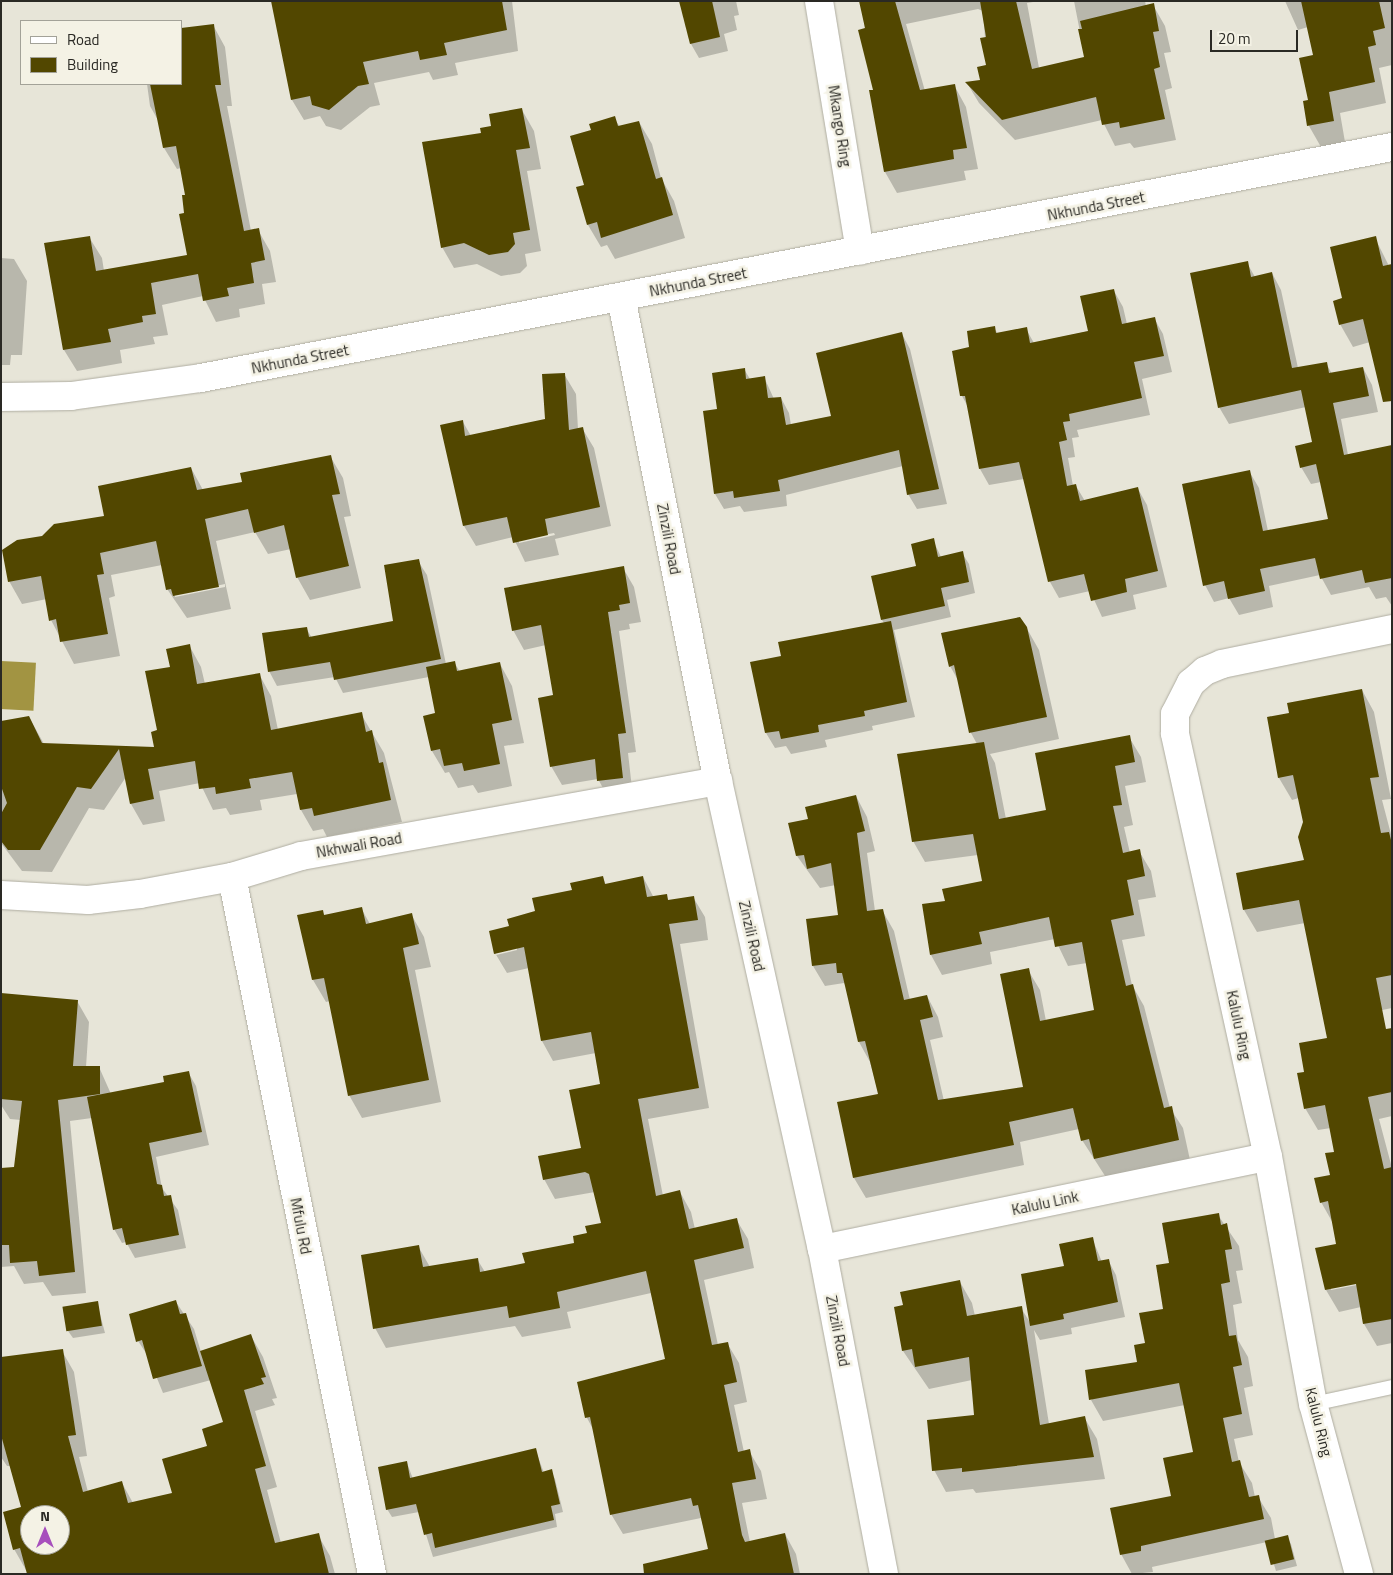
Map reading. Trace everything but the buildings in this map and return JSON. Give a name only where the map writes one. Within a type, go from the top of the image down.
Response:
[{"type":"street","name":"Mkango Ring","points":[[819,1],[860,251]]},
{"type":"street","name":"Nkhunda Street","points":[[1,397],[71,396],[148,386],[621,297],[1392,147]]},
{"type":"street","name":"Zinzili Road","points":[[621,297],[718,781],[822,1250],[884,1574]]},
{"type":"street","name":"Kalulu Ring","points":[[1359,1574],[1313,1404],[1268,1156],[1175,733],[1175,714],[1191,683],[1205,671],[1222,664],[1392,629]]},
{"type":"street","name":"Nkhwali Road","points":[[1,895],[88,900],[232,877],[301,856],[718,781]]},
{"type":"street","name":"Mfulu Rd","points":[[232,877],[372,1574]]},
{"type":"street","name":"Kalulu Link","points":[[822,1250],[1268,1156]]},
{"type":"lane","points":[[1313,1404],[1392,1387]]},
{"type":"shaded area","points":[[1,661],[36,663],[33,711],[1,709]]}]
